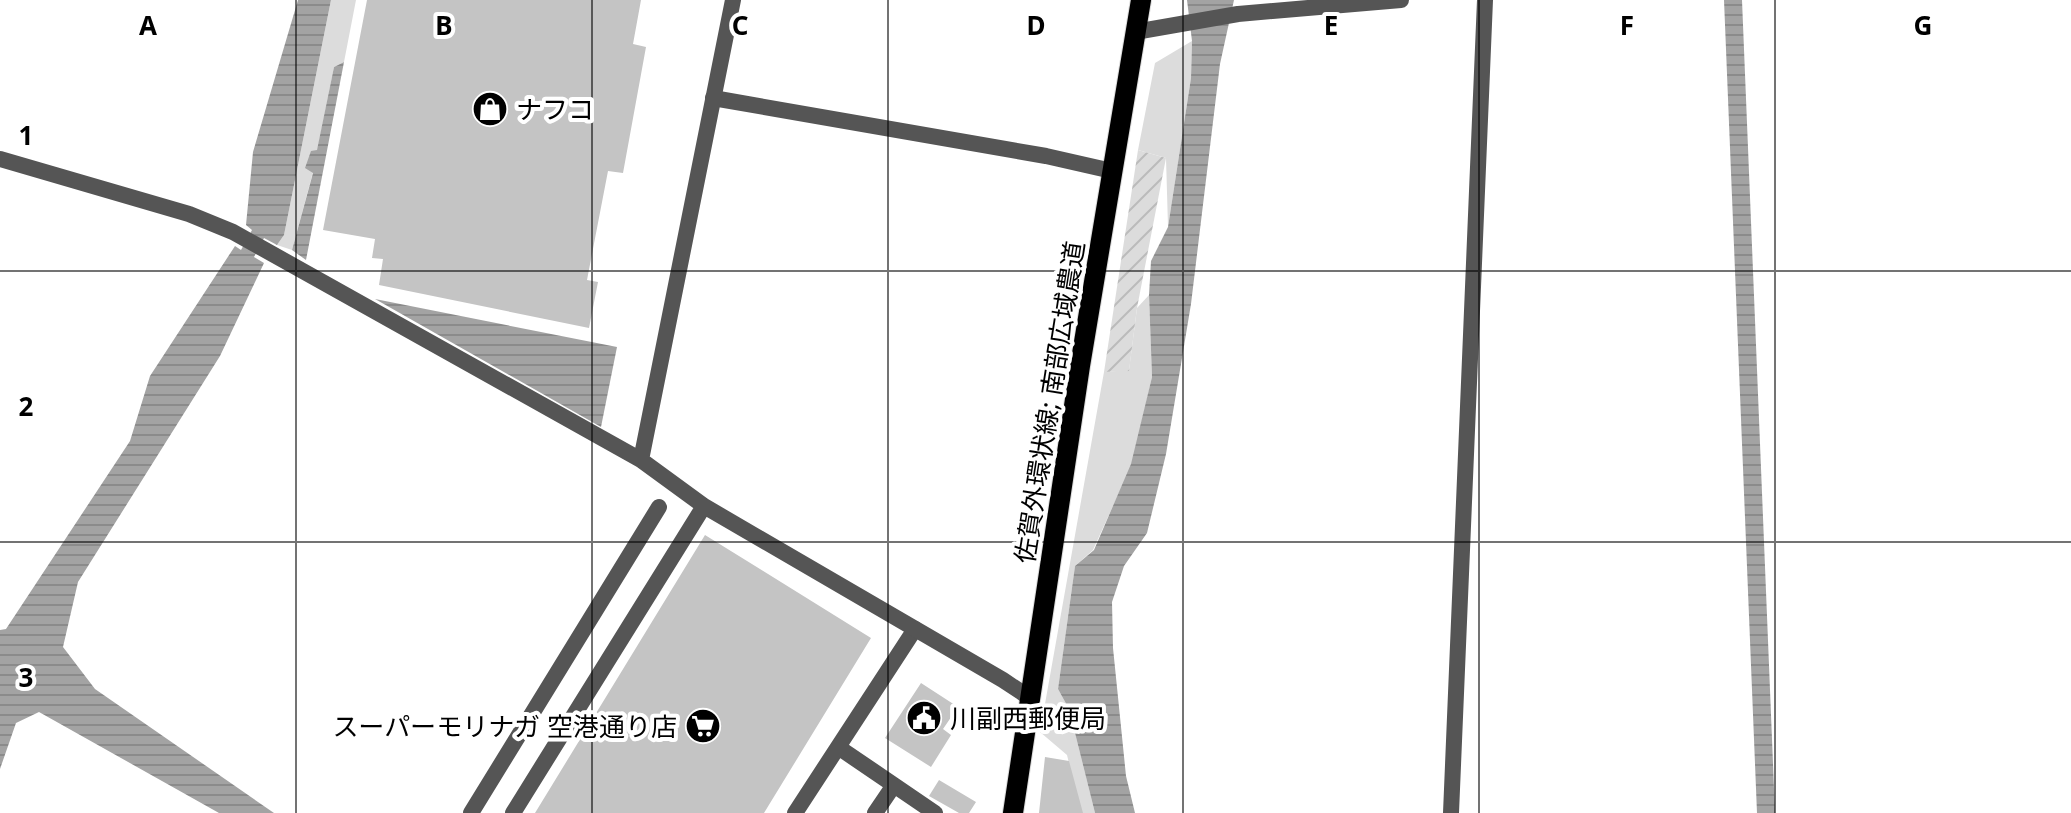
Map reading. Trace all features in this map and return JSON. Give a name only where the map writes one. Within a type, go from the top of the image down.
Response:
[{"type":"main road","name":"佐賀外環状線; 南部広域農道","points":[[1013,813],[1141,0]]},
{"type":"street","points":[[641,460],[733,0]]},
{"type":"street","points":[[1135,32],[1238,14],[1263,6],[1401,0]]},
{"type":"street","points":[[1451,813],[1485,0]]},
{"type":"street","points":[[713,98],[1046,156],[1112,171]]},
{"type":"street","points":[[0,159],[189,214],[233,232],[641,460],[704,506],[1030,698]]},
{"type":"street","points":[[513,813],[704,506]]},
{"type":"street","points":[[471,813],[659,507]]},
{"type":"street","points":[[795,813],[915,629]]},
{"type":"street","points":[[838,747],[935,813]]},
{"type":"street","points":[[875,813],[894,785]]},
{"type":"shaded area","points":[[298,0],[331,0],[284,235],[277,245],[264,238],[254,257],[264,263],[220,356],[78,582],[63,647],[95,689],[274,813],[219,813],[39,712],[16,723],[0,769],[0,630],[6,629],[130,441],[150,376],[235,246],[241,250],[252,230],[246,225],[253,152]]},
{"type":"shaded area","points":[[331,0],[356,0],[344,62],[334,67],[313,172],[292,250],[277,245],[284,235]]},
{"type":"shaded area","points":[[1187,0],[1234,0],[1220,64],[1191,304],[1166,454],[1147,533],[1124,566],[1112,602],[1113,648],[1126,776],[1135,813],[1095,813],[1069,709],[1058,689],[1075,566],[1094,550],[1131,464],[1152,377],[1151,261],[1168,227],[1191,78],[1192,41]]},
{"type":"shaded area","points":[[1724,0],[1742,0],[1775,813],[1757,813]]},
{"type":"shaded area","points":[[1192,41],[1191,78],[1168,227],[1166,158],[1138,150],[1155,63]]},
{"type":"shaded area","points":[[344,62],[306,260],[292,250],[313,173],[305,168],[311,151],[317,150],[334,67]]},
{"type":"shaded area","points":[[1138,150],[1166,158],[1137,308],[1129,371],[1104,372]]},
{"type":"shaded area","points":[[1149,295],[1152,377],[1132,464],[1093,550],[1075,566],[1058,689],[1069,709],[1095,813],[1081,813],[1067,755],[1040,732],[1104,372],[1129,370],[1137,308]]},
{"type":"shaded area","points":[[375,299],[617,347],[601,427]]},
{"type":"building","name":"ナフコ","points":[[367,0],[641,0],[633,44],[646,47],[623,173],[608,171],[587,280],[598,282],[589,328],[379,285],[383,259],[372,258],[375,239],[323,230]]},
{"type":"building","name":"スーパーモリナガ 空港通り店","points":[[705,535],[871,638],[764,813],[535,813]]},
{"type":"building","name":"川副西郵便局","points":[[921,683],[958,707],[943,729],[951,735],[931,767],[885,738]]},
{"type":"building","points":[[1045,757],[1069,761],[1083,813],[1039,813]]},
{"type":"building","points":[[939,780],[976,802],[969,813],[959,813],[929,796]]},
{"type":"place","name":"ナフコ","points":[[490,109]]},
{"type":"place","name":"川副西郵便局","points":[[924,718]]},
{"type":"place","name":"スーパーモリナガ 空港通り店","points":[[703,726]]}]
